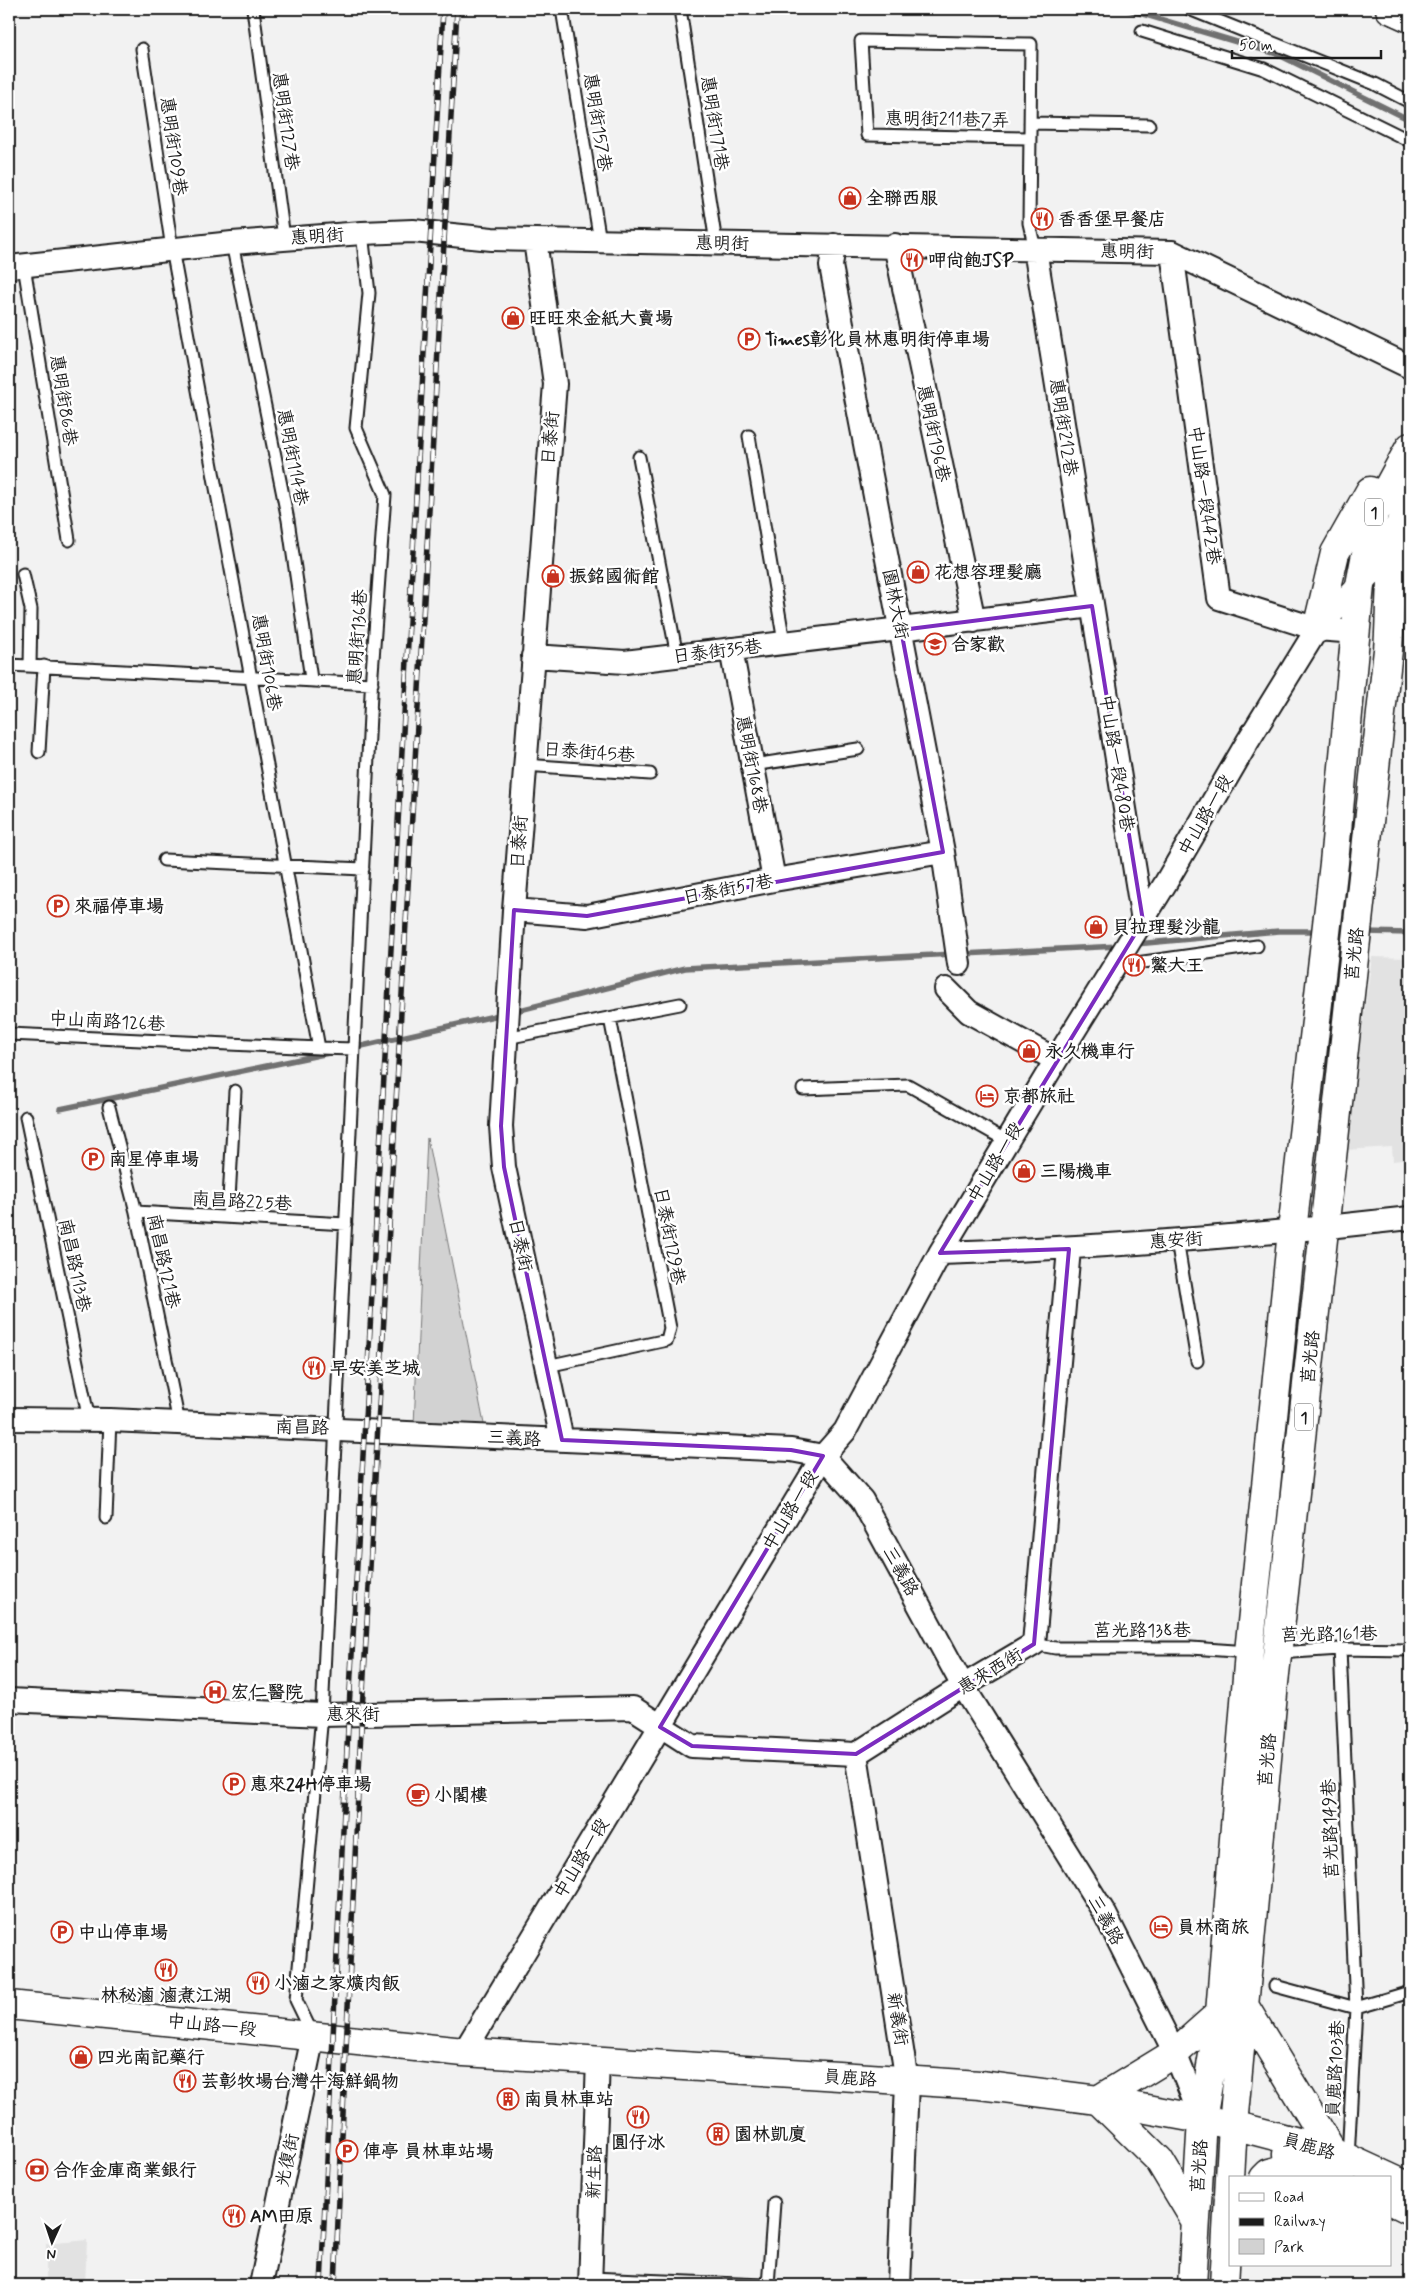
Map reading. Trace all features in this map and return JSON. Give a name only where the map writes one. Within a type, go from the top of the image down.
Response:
[{"type":"main road","points":[[1390,9],[1410,18]]},
{"type":"main road","points":[[1317,629],[1335,553],[1376,480],[1408,450]]},
{"type":"main road","name":"1","points":[[1360,585],[1374,512],[1408,450]]},
{"type":"main road","name":"1","points":[[1394,549],[1401,518],[1410,501]]},
{"type":"main road","name":"莒光路","points":[[1263,1653],[1325,1228],[1387,660],[1394,549]]},
{"type":"main road","name":"莒光路","points":[[1231,2176],[1233,2125],[1233,2010],[1263,1653],[1292,1231],[1334,863],[1360,585]]},
{"type":"main road","name":"中山路一段","points":[[9,2005],[464,2052]]},
{"type":"main road","points":[[1195,2220],[1158,2160],[1098,2100],[1175,2053],[1233,2010],[1333,2162],[1269,2173],[1266,2176]]},
{"type":"main road","name":"莒光路","points":[[1192,2285],[1202,2120],[1233,2010]]},
{"type":"main road","name":"員鹿路","points":[[464,2052],[907,2082],[980,2085],[1098,2100],[1233,2125],[1376,2176]]},
{"type":"main road","name":"員鹿路","points":[[1392,2181],[1410,2187]]},
{"type":"main road","points":[[1392,2201],[1410,2210]]},
{"type":"main road","name":"莒光路","points":[[1224,2285],[1229,2213]]},
{"type":"street","name":"惠明街","points":[[17,266],[284,238],[414,232],[535,240],[1172,252],[1410,368]]},
{"type":"street","name":"日泰街","points":[[535,240],[555,384],[514,910],[501,1126],[504,1167],[562,1440]]},
{"type":"street","name":"園林大街","points":[[834,245],[831,266],[943,852],[959,964]]},
{"type":"street","name":"惠明街196巷","points":[[895,246],[974,621]]},
{"type":"street","name":"惠明街212巷","points":[[1035,249],[1092,606]]},
{"type":"street","name":"中山路一段442巷","points":[[1172,252],[1219,598],[1317,629],[1356,632]]},
{"type":"street","name":"中山路一段","points":[[464,2052],[823,1456],[845,1430],[940,1253],[1317,629],[1394,549]]},
{"type":"street","name":"日泰街35巷","points":[[533,656],[625,662],[1092,606]]},
{"type":"street","name":"中山路一段480巷","points":[[1092,606],[1142,921]]},
{"type":"street","name":"惠明街168巷","points":[[730,649],[774,880]]},
{"type":"street","name":"日泰街57巷","points":[[514,910],[587,916],[774,880],[943,852]]},
{"type":"street","points":[[946,989],[969,1012],[1056,1060]]},
{"type":"street","name":"惠安街","points":[[940,1253],[1069,1249],[1325,1228],[1410,1218]]},
{"type":"street","name":"惠來西街","points":[[856,1754],[1034,1644],[1069,1249]]},
{"type":"street","name":"南昌路","points":[[9,1419],[100,1420],[337,1430]]},
{"type":"street","name":"三義路","points":[[337,1430],[791,1450],[823,1456],[862,1500],[964,1686],[1105,1914],[1175,2053],[1202,2120]]},
{"type":"street","name":"惠來街","points":[[9,1700],[322,1715],[633,1708],[660,1727]]},
{"type":"street","points":[[660,1727],[692,1746],[856,1754]]},
{"type":"street","name":"新義街","points":[[856,1754],[907,2082],[899,2285]]},
{"type":"street","name":"光復街","points":[[261,2285],[314,2036]]},
{"type":"street","name":"新生路","points":[[590,2282],[598,2060]]},
{"type":"lane","name":"惠明街127巷","points":[[253,9],[284,238]]},
{"type":"lane","name":"惠明街157巷","points":[[562,9],[600,241]]},
{"type":"lane","name":"惠明街171巷","points":[[680,9],[716,243]]},
{"type":"lane","points":[[1189,9],[1376,84],[1410,102]]},
{"type":"lane","points":[[1142,31],[1264,69],[1410,141]]},
{"type":"lane","name":"惠明街211巷7弄","points":[[1030,123],[1031,44],[861,41],[867,135],[1030,138]]},
{"type":"lane","name":"惠明街109巷","points":[[142,49],[172,249]]},
{"type":"lane","points":[[1035,249],[1029,223],[1030,123],[1150,125]]},
{"type":"lane","name":"惠明街136巷","points":[[354,1050],[372,684],[384,495],[356,428],[368,293],[362,233]]},
{"type":"lane","name":"惠明街114巷","points":[[232,243],[288,520],[311,679]]},
{"type":"lane","name":"惠明街106巷","points":[[172,249],[319,1048]]},
{"type":"lane","name":"惠明街86巷","points":[[17,266],[69,540]]},
{"type":"lane","points":[[749,436],[784,642]]},
{"type":"lane","points":[[639,457],[677,656]]},
{"type":"lane","points":[[23,574],[32,608],[30,666]]},
{"type":"lane","points":[[9,664],[311,679],[372,684]]},
{"type":"lane","points":[[39,752],[44,666]]},
{"type":"lane","points":[[752,765],[858,749]]},
{"type":"lane","name":"日泰街45巷","points":[[525,765],[650,774]]},
{"type":"lane","points":[[164,860],[363,869]]},
{"type":"lane","points":[[1114,966],[1257,946]]},
{"type":"lane","points":[[506,1038],[680,1004]]},
{"type":"lane","name":"日泰街129巷","points":[[547,1366],[666,1340],[670,1328],[610,1018]]},
{"type":"lane","name":"中山南路126巷","points":[[9,1034],[319,1048]]},
{"type":"lane","points":[[319,1048],[354,1050]]},
{"type":"lane","name":"南昌路","points":[[337,1430],[354,1050]]},
{"type":"lane","points":[[803,1089],[908,1085],[1007,1141]]},
{"type":"lane","points":[[228,1217],[235,1091]]},
{"type":"lane","name":"南昌路121巷","points":[[109,1107],[136,1212],[179,1423]]},
{"type":"lane","name":"南昌路113巷","points":[[26,1117],[100,1420],[106,1518]]},
{"type":"lane","name":"南昌路225巷","points":[[136,1212],[346,1224]]},
{"type":"lane","points":[[1177,1240],[1197,1361]]},
{"type":"lane","points":[[314,2036],[296,2000],[322,1715],[337,1430]]},
{"type":"lane","name":"莒光路138巷","points":[[1034,1644],[1056,1648],[1191,1648],[1263,1653]]},
{"type":"lane","name":"莒光路161巷","points":[[1263,1653],[1340,1649],[1410,1650]]},
{"type":"lane","name":"莒光路149巷","points":[[1340,1649],[1356,2008]]},
{"type":"lane","points":[[1275,1986],[1356,2008]]},
{"type":"lane","name":"員鹿路103巷","points":[[1333,2162],[1356,2008],[1410,1992]]},
{"type":"lane","points":[[590,2282],[766,2285],[774,2203]]},
{"type":"highlighted area","points":[[1092,606],[1143,921],[940,1253],[1069,1249],[1034,1644],[856,1754],[692,1746],[660,1727],[823,1456],[791,1450],[562,1440],[504,1167],[501,1126],[514,910],[587,916],[943,852],[901,630]]},
{"type":"shaded area","points":[[1372,957],[1410,958],[1410,1159],[1393,1161],[1392,1147],[1345,1150]]},
{"type":"shaded area","points":[[87,2240],[85,2285],[46,2285],[46,2244]]},
{"type":"green space","points":[[427,1138],[485,1429],[414,1425]]},
{"type":"waterway","points":[[1126,9],[1277,54],[1410,120]]},
{"type":"waterway","points":[[1136,944],[1279,931],[1318,931]]},
{"type":"waterway","points":[[1365,932],[1410,933]]},
{"type":"waterway","points":[[963,954],[1119,946]]},
{"type":"waterway","points":[[512,1012],[685,968],[954,954]]},
{"type":"waterway","points":[[353,1048],[503,1014]]},
{"type":"waterway","points":[[60,1109],[329,1053]]},
{"type":"railway","points":[[321,2285],[348,1727],[443,9]]},
{"type":"railway","points":[[335,2285],[361,1729],[457,9]]},
{"type":"place","name":"全聯西服","points":[[850,198]]},
{"type":"place","name":"香香堡早餐店","points":[[1042,219]]},
{"type":"place","name":"呷尚飽JSP","points":[[912,260]]},
{"type":"place","name":"旺旺來金紙大賣場","points":[[513,318]]},
{"type":"place","name":"Times彰化員林惠明街停車場","points":[[749,339]]},
{"type":"place","name":"花想容理髮廳","points":[[918,572]]},
{"type":"place","name":"振銘國術館","points":[[553,576]]},
{"type":"place","name":"合家歡","points":[[935,644]]},
{"type":"place","name":"來福停車場","points":[[58,906]]},
{"type":"place","name":"貝拉理髮沙龍","points":[[1096,927]]},
{"type":"place","name":"鱉大王","points":[[1134,965]]},
{"type":"place","name":"永久機車行","points":[[1029,1051]]},
{"type":"place","name":"京都旅社","points":[[987,1096]]},
{"type":"place","name":"南星停車場","points":[[93,1159]]},
{"type":"place","name":"三陽機車","points":[[1024,1171]]},
{"type":"place","name":"早安美芝城","points":[[314,1368]]},
{"type":"place","name":"宏仁醫院","points":[[215,1692]]},
{"type":"place","name":"惠來24H停車場","points":[[234,1784]]},
{"type":"place","name":"小閣樓","points":[[418,1795]]},
{"type":"place","name":"員林商旅","points":[[1161,1927]]},
{"type":"place","name":"中山停車場","points":[[62,1932]]},
{"type":"place","name":"林秘滷 滷煮江湖","points":[[166,1970]]},
{"type":"place","name":"小滷之家爌肉飯","points":[[258,1983]]},
{"type":"place","name":"四光南記藥行","points":[[81,2057]]},
{"type":"place","name":"芸彰牧場台灣牛海鮮鍋物","points":[[185,2081]]},
{"type":"place","name":"南員林車站","points":[[508,2099]]},
{"type":"place","name":"圓仔冰","points":[[638,2117]]},
{"type":"place","name":"園林凱廈","points":[[718,2134]]},
{"type":"place","name":"俥亭 員林車站場","points":[[347,2151]]},
{"type":"place","name":"合作金庫商業銀行","points":[[37,2170]]},
{"type":"place","name":"AM田原","points":[[234,2216]]}]
